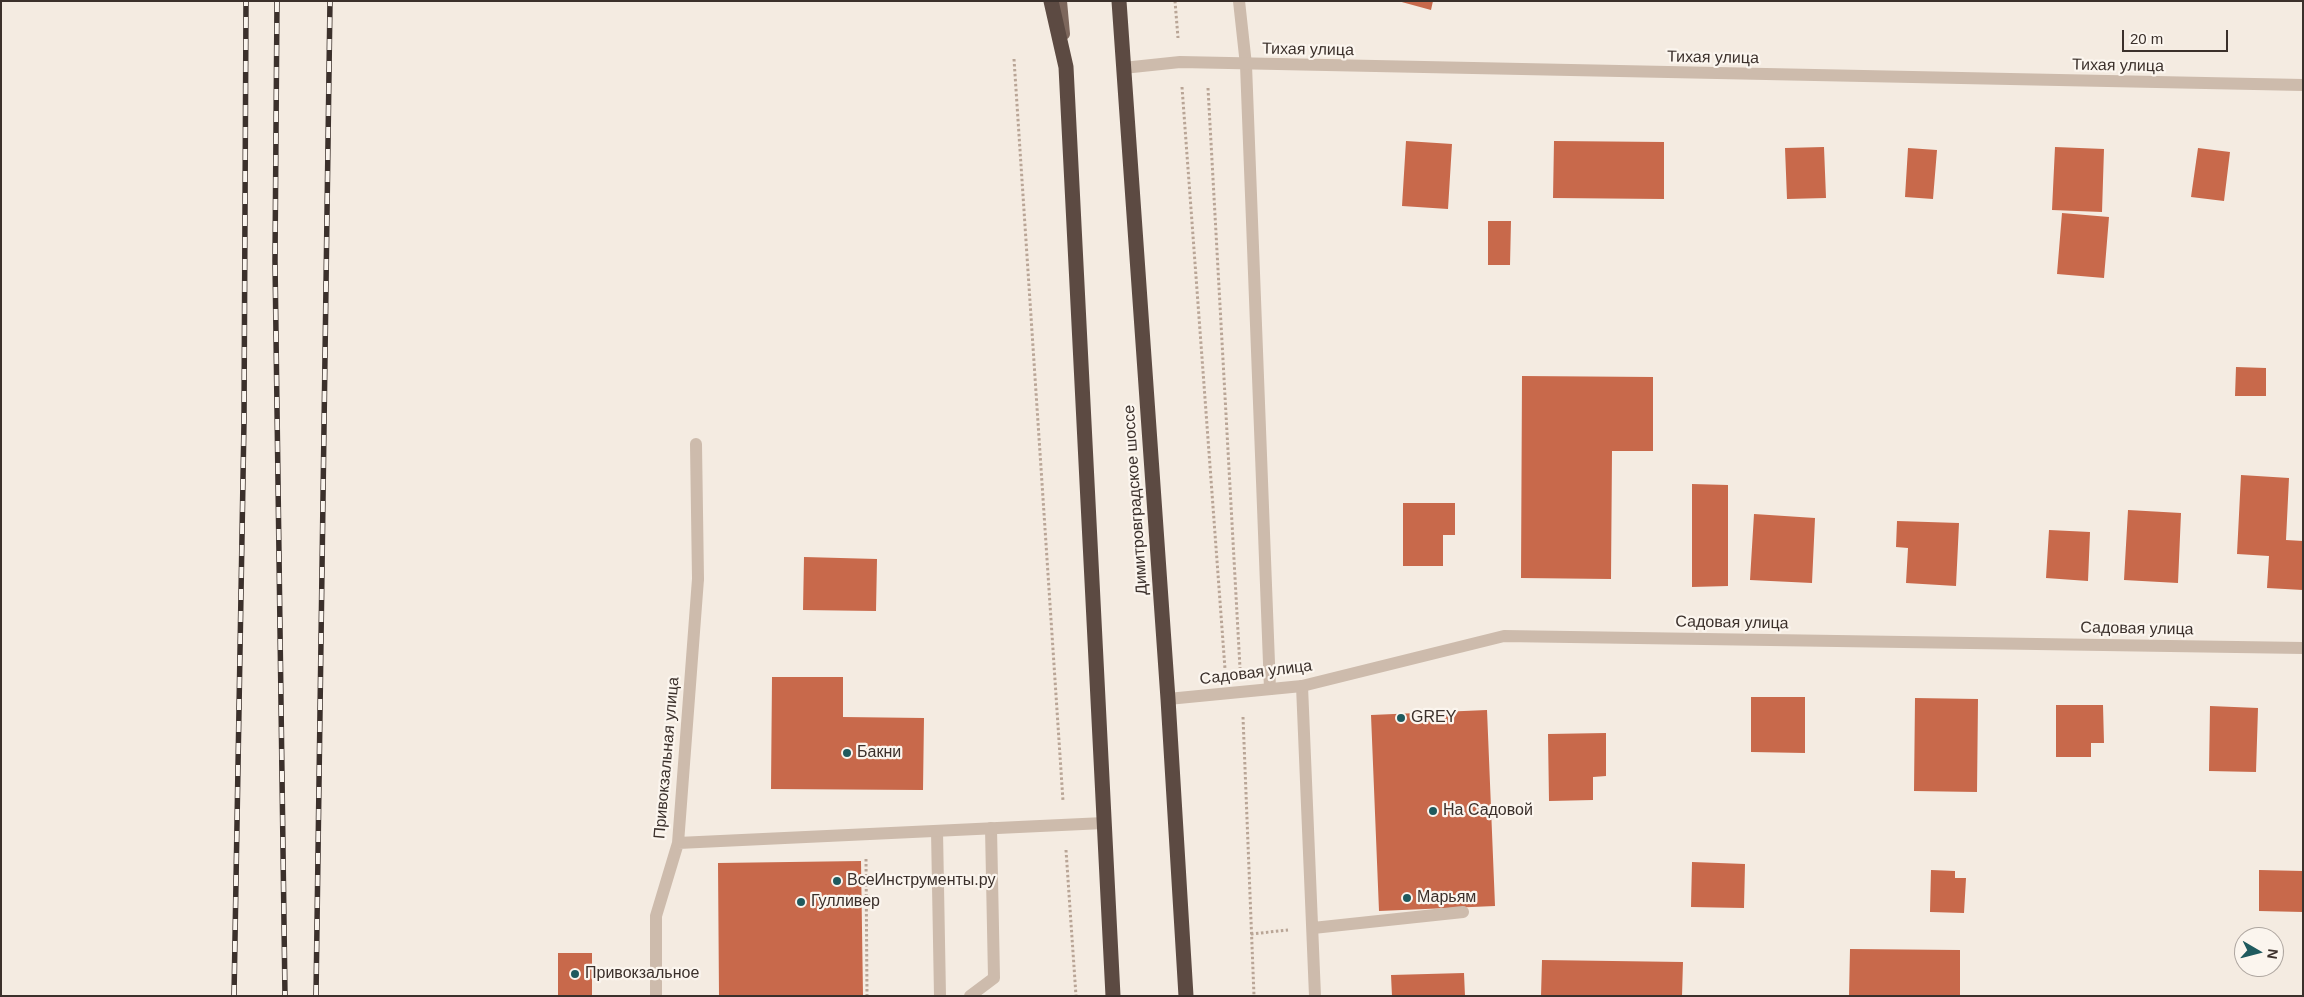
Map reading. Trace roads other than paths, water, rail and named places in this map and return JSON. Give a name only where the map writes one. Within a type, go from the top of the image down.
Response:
[{"type":"highway","points":[[1051,1],[1066,68],[1113,996]]},
{"type":"highway","name":"Димитровградское шоссе","points":[[1119,1],[1168,699],[1186,996]]},
{"type":"main road","points":[[1061,1],[1066,68]]},
{"type":"street","points":[[1238,1],[1246,65],[1270,689]]},
{"type":"street","name":"Тихая улица","points":[[1123,68],[1180,62],[1246,65],[2303,85]]},
{"type":"street","name":"Привокзальная улица","points":[[656,996],[656,916],[678,843],[698,579],[696,444]]},
{"type":"street","name":"Садовая улица","points":[[1168,699],[1302,686],[1504,636],[2303,648]]},
{"type":"street","points":[[1302,686],[1315,996]]},
{"type":"street","points":[[678,843],[1104,822]]},
{"type":"street","points":[[970,996],[994,978],[991,828]]},
{"type":"street","points":[[938,831],[940,996]]},
{"type":"street","points":[[1313,928],[1463,912]]},
{"type":"railway","points":[[234,996],[244,421],[246,1]]},
{"type":"railway","points":[[277,1],[275,261],[285,996]]},
{"type":"railway","points":[[316,996],[330,1]]},
{"type":"place","name":"GREY","points":[[1401,718]]},
{"type":"place","name":"Бакни","points":[[847,753]]},
{"type":"place","name":"На Садовой","points":[[1433,811]]},
{"type":"place","name":"ВсеИнструменты.ру","points":[[837,881]]},
{"type":"place","name":"Марьям","points":[[1407,898]]},
{"type":"place","name":"Гулливер","points":[[801,902]]},
{"type":"place","name":"Привокзальное","points":[[575,974]]}]
